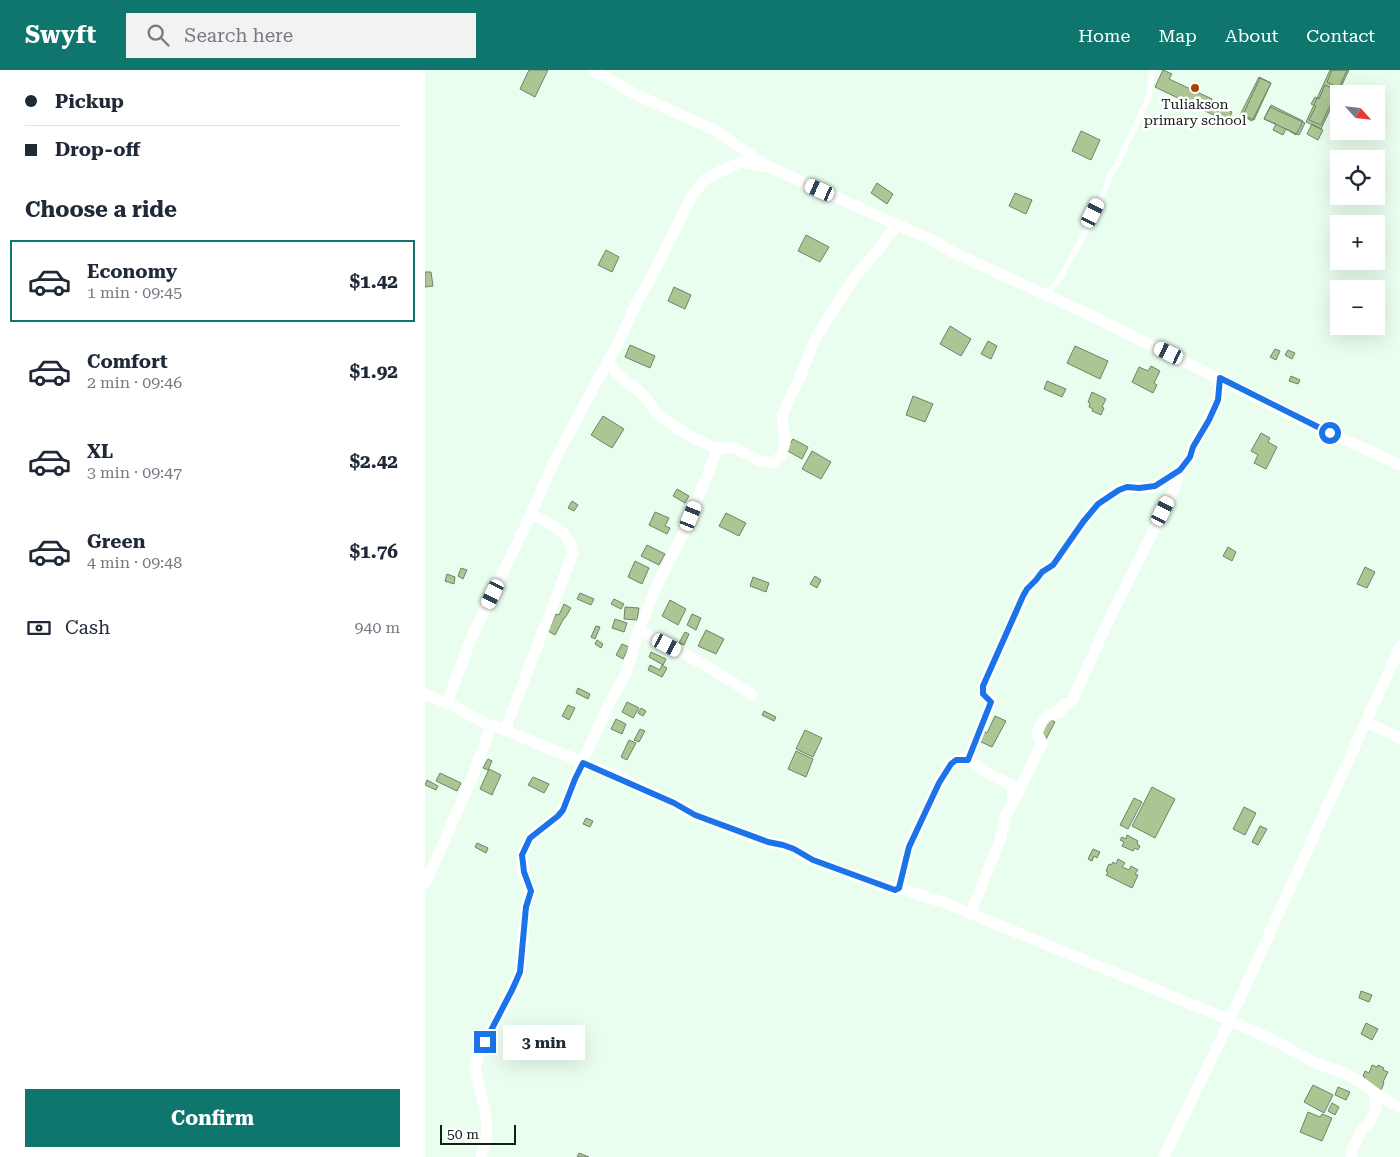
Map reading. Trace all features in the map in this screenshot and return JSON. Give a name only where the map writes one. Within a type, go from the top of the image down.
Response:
[{"type":"street","points":[[592,70],[639,96],[714,130],[767,166],[936,242],[952,252],[1092,316],[1313,425],[1400,465]]},
{"type":"street","points":[[447,703],[470,642],[555,459],[615,350],[635,306],[693,194],[707,178],[741,162],[767,166]]},
{"type":"street","points":[[608,361],[618,376],[642,393],[657,414],[692,437],[719,448],[727,446],[765,463],[773,463],[781,456],[785,443],[782,416],[815,339],[853,279],[889,234],[898,226]]},
{"type":"street","points":[[970,914],[1000,840],[1006,814],[1042,743],[1037,733],[1043,719],[1051,713],[1060,712],[1064,704],[1071,703],[1107,622],[1171,496],[1180,470],[1190,457],[1193,447],[1209,420],[1218,400],[1220,378]]},
{"type":"street","points":[[481,1157],[487,1138],[486,1116],[475,1069],[478,1056],[520,972],[526,907],[531,891],[524,872],[522,855],[530,838],[563,810],[610,701],[626,674],[639,630],[657,585],[684,532],[719,448]]},
{"type":"street","points":[[968,760],[991,702],[983,694],[983,686],[1027,589],[1042,572],[1053,565],[1098,504],[1113,493],[1127,487],[1155,486],[1180,470]]},
{"type":"street","points":[[507,731],[573,553],[572,543],[567,536],[556,527],[531,514]]},
{"type":"street","points":[[639,630],[702,663],[752,695]]},
{"type":"street","points":[[1165,1157],[1230,1020],[1400,647]]},
{"type":"street","points":[[425,694],[491,726],[507,731],[674,803],[695,815],[768,842],[788,847],[813,860],[895,890],[899,888],[925,896],[1230,1020],[1285,1046],[1311,1061],[1349,1075],[1400,1108]]},
{"type":"street","points":[[1366,722],[1400,738]]},
{"type":"street","points":[[425,884],[472,778],[491,726]]},
{"type":"street","points":[[899,888],[909,847],[939,783],[951,764],[956,760],[968,760],[987,773],[1012,784],[1013,803]]},
{"type":"street","points":[[1352,1157],[1351,1152],[1375,1111],[1374,1092]]},
{"type":"lane","points":[[1047,295],[1064,272],[1103,195],[1111,174],[1149,96],[1151,90],[1149,78],[1153,70]]},
{"type":"building","points":[[529,70],[548,70],[535,97],[520,89]]},
{"type":"building","points":[[1163,70],[1172,74],[1169,79],[1212,99],[1211,102],[1232,112],[1228,122],[1155,87]]},
{"type":"building","points":[[1330,70],[1349,70],[1342,85],[1330,85],[1330,110],[1321,129],[1306,122]]},
{"type":"building","points":[[1332,70],[1347,70],[1340,85],[1333,85],[1327,82]]},
{"type":"building","points":[[1259,77],[1271,83],[1252,121],[1240,115]]},
{"type":"building","points":[[1260,78],[1271,83],[1254,120],[1243,115]]},
{"type":"building","points":[[1325,85],[1330,88],[1330,106],[1321,125],[1309,120],[1316,106],[1311,104],[1315,97],[1319,99]]},
{"type":"building","points":[[1271,105],[1303,121],[1296,135],[1286,129],[1283,135],[1273,130],[1276,124],[1264,119]]},
{"type":"building","points":[[1270,107],[1305,123],[1299,135],[1264,119]]},
{"type":"building","points":[[1148,117],[1156,121],[1154,126],[1146,122]]},
{"type":"building","points":[[1312,124],[1323,130],[1318,140],[1307,134]]},
{"type":"building","points":[[1081,131],[1100,140],[1091,160],[1072,151]]},
{"type":"building","points":[[877,183],[893,194],[887,204],[871,193]]},
{"type":"building","points":[[1015,193],[1032,200],[1026,214],[1009,206]]},
{"type":"building","points":[[806,235],[829,247],[820,262],[798,251]]},
{"type":"building","points":[[606,250],[619,257],[612,272],[598,265]]},
{"type":"building","points":[[425,272],[431,272],[433,286],[425,287]]},
{"type":"building","points":[[674,287],[691,295],[685,309],[668,301]]},
{"type":"building","points":[[950,326],[971,339],[961,356],[940,344]]},
{"type":"building","points":[[988,341],[997,346],[991,359],[981,354]]},
{"type":"building","points":[[630,345],[655,356],[650,368],[625,357]]},
{"type":"building","points":[[1075,346],[1108,361],[1100,379],[1067,363]]},
{"type":"building","points":[[1275,349],[1280,351],[1276,360],[1270,357]]},
{"type":"building","points":[[1288,350],[1295,353],[1292,359],[1285,355]]},
{"type":"building","points":[[1151,366],[1160,371],[1154,383],[1157,385],[1153,393],[1132,382],[1139,367],[1148,371]]},
{"type":"building","points":[[1291,376],[1300,380],[1298,384],[1289,381]]},
{"type":"building","points":[[1047,381],[1066,389],[1062,397],[1044,389]]},
{"type":"building","points":[[1092,392],[1106,399],[1101,415],[1092,411],[1093,409],[1089,407],[1090,403],[1088,402]]},
{"type":"building","points":[[913,396],[933,404],[925,422],[906,415]]},
{"type":"building","points":[[603,416],[624,429],[612,448],[591,435]]},
{"type":"building","points":[[1261,433],[1270,438],[1268,442],[1277,447],[1266,469],[1254,463],[1258,455],[1251,451]]},
{"type":"building","points":[[793,439],[808,447],[802,459],[786,450]]},
{"type":"building","points":[[812,451],[831,462],[821,479],[802,469]]},
{"type":"building","points":[[677,489],[689,496],[685,503],[673,496]]},
{"type":"building","points":[[572,501],[578,505],[574,511],[568,508]]},
{"type":"building","points":[[655,512],[669,518],[665,526],[670,528],[667,534],[649,525]]},
{"type":"building","points":[[726,513],[746,523],[739,536],[719,526]]},
{"type":"building","points":[[647,545],[665,554],[659,565],[641,556]]},
{"type":"building","points":[[1228,547],[1236,552],[1232,561],[1223,556]]},
{"type":"building","points":[[635,561],[649,568],[642,584],[628,577]]},
{"type":"building","points":[[1365,567],[1375,572],[1367,588],[1357,584]]},
{"type":"building","points":[[461,568],[467,570],[463,579],[458,576]]},
{"type":"building","points":[[447,574],[455,577],[454,584],[445,581]]},
{"type":"building","points":[[815,576],[821,580],[817,588],[810,584]]},
{"type":"building","points":[[753,577],[769,583],[766,592],[750,586]]},
{"type":"building","points":[[580,593],[594,599],[591,605],[577,599]]},
{"type":"building","points":[[614,599],[624,604],[621,609],[611,604]]},
{"type":"building","points":[[670,600],[686,609],[678,625],[662,616]]},
{"type":"building","points":[[564,604],[571,608],[555,635],[548,631],[556,614],[559,615]]},
{"type":"building","points":[[625,607],[639,608],[637,620],[624,619]]},
{"type":"building","points":[[692,614],[701,618],[696,630],[687,625]]},
{"type":"building","points":[[615,619],[627,623],[624,632],[612,628]]},
{"type":"building","points":[[596,626],[600,627],[595,639],[591,637]]},
{"type":"building","points":[[706,630],[724,639],[716,654],[698,646]]},
{"type":"building","points":[[685,632],[689,634],[684,645],[679,643]]},
{"type":"building","points":[[597,640],[603,644],[601,648],[595,644]]},
{"type":"building","points":[[622,644],[629,647],[623,659],[616,655]]},
{"type":"building","points":[[651,652],[666,659],[663,665],[649,657]]},
{"type":"building","points":[[650,665],[660,670],[662,665],[667,668],[662,677],[648,670]]},
{"type":"building","points":[[578,688],[590,694],[588,699],[576,693]]},
{"type":"building","points":[[627,702],[639,708],[633,718],[622,712]]},
{"type":"building","points":[[568,705],[575,708],[569,720],[562,716]]},
{"type":"building","points":[[641,708],[646,711],[643,716],[638,713]]},
{"type":"building","points":[[764,711],[776,717],[774,721],[762,715]]},
{"type":"building","points":[[995,716],[1006,721],[992,747],[979,741],[984,731],[987,733]]},
{"type":"building","points":[[616,719],[626,724],[622,734],[611,729]]},
{"type":"building","points":[[1049,719],[1055,722],[1046,739],[1040,736]]},
{"type":"building","points":[[640,729],[645,731],[639,742],[634,740]]},
{"type":"building","points":[[805,730],[822,738],[813,757],[796,749]]},
{"type":"building","points":[[629,740],[636,743],[627,760],[621,757]]},
{"type":"building","points":[[796,751],[813,759],[806,777],[788,769]]},
{"type":"building","points":[[488,759],[492,761],[488,770],[483,768]]},
{"type":"building","points":[[489,769],[501,775],[492,795],[480,789]]},
{"type":"building","points":[[440,773],[461,783],[457,791],[436,781]]},
{"type":"building","points":[[533,777],[549,784],[544,793],[528,785]]},
{"type":"building","points":[[427,780],[438,786],[436,790],[425,785]]},
{"type":"building","points":[[1152,787],[1175,799],[1155,838],[1132,826]]},
{"type":"building","points":[[1134,798],[1142,802],[1128,829],[1120,825]]},
{"type":"building","points":[[1244,807],[1256,813],[1245,835],[1233,829]]},
{"type":"building","points":[[586,818],[593,821],[590,827],[583,824]]},
{"type":"building","points":[[1260,826],[1267,829],[1258,845],[1252,842]]},
{"type":"building","points":[[1127,835],[1138,841],[1137,844],[1140,846],[1138,850],[1135,848],[1133,851],[1122,846],[1124,842],[1120,840],[1122,837],[1126,839]]},
{"type":"building","points":[[477,843],[488,848],[486,853],[475,847]]},
{"type":"building","points":[[1093,849],[1100,852],[1097,858],[1094,856],[1092,861],[1088,859]]},
{"type":"building","points":[[1118,859],[1125,863],[1122,867],[1129,870],[1131,866],[1138,870],[1135,874],[1138,875],[1132,888],[1106,875],[1109,864],[1111,865],[1113,862],[1116,864]]},
{"type":"building","points":[[1361,991],[1372,995],[1369,1002],[1359,998]]},
{"type":"building","points":[[1366,1023],[1378,1029],[1372,1040],[1361,1034]]},
{"type":"building","points":[[1372,1065],[1377,1067],[1378,1065],[1388,1072],[1381,1090],[1363,1082],[1365,1071],[1369,1073]]},
{"type":"building","points":[[1313,1085],[1333,1095],[1324,1113],[1304,1102]]},
{"type":"building","points":[[1338,1087],[1350,1092],[1346,1100],[1335,1095]]},
{"type":"building","points":[[1332,1103],[1339,1107],[1335,1115],[1328,1111]]},
{"type":"building","points":[[1308,1112],[1320,1117],[1322,1114],[1332,1118],[1322,1141],[1300,1132]]},
{"type":"building","points":[[579,1153],[589,1157],[577,1157]]},
{"type":"place","name":"Tuliakson primary school","points":[[1195,88]]},
{"type":"route","points":[[485,1042],[520,972],[526,907],[531,891],[524,872],[522,855],[530,838],[563,810],[583,763],[612,774],[695,815],[768,842],[794,849],[813,860],[895,890],[899,888],[909,847],[939,783],[951,764],[956,760],[968,760],[991,702],[983,694],[983,686],[1023,596],[1042,572],[1053,565],[1075,532],[1098,504],[1113,493],[1127,487],[1155,486],[1180,470],[1190,457],[1193,447],[1218,400],[1220,378],[1330,433]]}]
